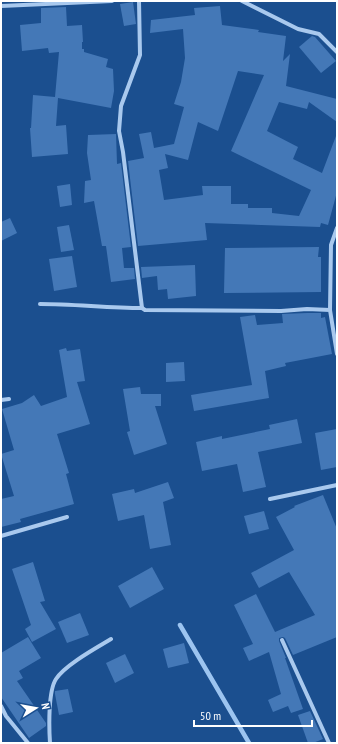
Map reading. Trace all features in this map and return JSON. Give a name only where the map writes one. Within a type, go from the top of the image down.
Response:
[{"type":"street","points":[[1,6],[112,1]]},
{"type":"street","points":[[139,1],[140,55],[121,106],[119,131],[123,152],[142,308]]},
{"type":"street","points":[[242,1],[298,29],[319,34],[337,52]]},
{"type":"street","points":[[337,228],[331,245],[330,310],[337,354]]},
{"type":"street","points":[[40,304],[64,304],[105,308],[142,308],[145,310],[330,310]]},
{"type":"street","points":[[1,400],[9,399]]},
{"type":"street","points":[[270,499],[337,486]]},
{"type":"street","points":[[1,536],[67,517]]},
{"type":"street","points":[[50,743],[49,716],[53,684],[56,678],[70,666],[111,639]]},
{"type":"street","points":[[282,640],[329,743]]},
{"type":"street","points":[[1,706],[6,716],[28,743]]},
{"type":"building","points":[[133,2],[136,24],[124,26],[120,4]]},
{"type":"building","points":[[220,6],[222,25],[259,30],[258,32],[286,36],[283,61],[290,54],[286,86],[337,99],[337,122],[309,102],[307,109],[279,102],[267,131],[298,147],[293,159],[322,173],[337,136],[337,192],[328,225],[321,223],[320,227],[205,223],[207,240],[138,246],[128,161],[144,158],[139,134],[151,132],[154,148],[174,144],[184,107],[174,104],[181,82],[185,58],[183,29],[150,33],[151,20],[195,15],[194,8]],"holes":[[[238,71],[264,75],[231,151],[311,190],[299,216],[272,213],[272,208],[248,208],[248,204],[231,204],[231,186],[202,186],[203,195],[164,200],[159,170],[168,168],[165,154],[188,160],[198,122],[218,131]]]},
{"type":"building","points":[[66,7],[67,26],[82,25],[82,49],[84,49],[84,52],[108,59],[106,67],[113,69],[114,91],[111,108],[58,98],[56,126],[66,125],[68,154],[32,157],[30,128],[33,95],[55,97],[59,52],[49,53],[48,48],[22,51],[20,25],[41,23],[41,8]]},
{"type":"building","points":[[312,36],[315,37],[336,61],[321,73],[299,47]]},
{"type":"building","points":[[116,134],[117,164],[121,163],[131,247],[122,248],[124,268],[134,268],[135,279],[111,282],[106,246],[102,246],[94,201],[84,203],[85,181],[91,180],[87,153],[88,135]]},
{"type":"building","points":[[70,184],[72,205],[60,207],[57,186]]},
{"type":"building","points":[[10,218],[17,233],[1,241],[1,222]]},
{"type":"building","points":[[69,225],[74,250],[61,252],[57,227]]},
{"type":"building","points":[[319,247],[318,257],[321,257],[321,292],[224,293],[225,248]]},
{"type":"building","points":[[72,256],[77,287],[54,291],[49,259]]},
{"type":"building","points":[[195,265],[196,296],[168,299],[167,289],[158,290],[157,276],[142,278],[141,267]]},
{"type":"building","points":[[321,313],[321,318],[325,317],[332,354],[285,363],[286,366],[265,371],[269,398],[194,411],[191,395],[252,385],[240,317],[255,315],[257,325],[283,323],[282,314]]},
{"type":"building","points":[[66,348],[67,351],[80,349],[85,381],[77,382],[90,424],[57,434],[69,473],[66,474],[74,504],[20,519],[21,522],[1,527],[1,499],[14,496],[1,454],[14,450],[2,409],[22,403],[34,395],[41,406],[67,397],[59,350]]},
{"type":"building","points":[[184,362],[185,381],[166,382],[166,363]]},
{"type":"building","points":[[140,387],[141,394],[161,394],[161,406],[155,406],[167,444],[134,455],[127,432],[130,431],[123,389]]},
{"type":"building","points":[[297,419],[302,443],[258,452],[266,487],[243,492],[237,464],[202,471],[196,442],[222,436],[222,439],[270,429],[269,425]]},
{"type":"building","points":[[337,429],[337,467],[321,470],[315,433]]},
{"type":"building","points":[[168,482],[174,498],[163,502],[171,545],[150,549],[144,515],[118,521],[112,494],[134,489],[135,493]]},
{"type":"building","points":[[323,495],[337,529],[337,637],[293,655],[285,638],[279,638],[303,709],[291,713],[288,706],[273,712],[268,700],[281,694],[269,652],[249,661],[243,648],[253,644],[234,605],[256,594],[275,632],[315,615],[289,572],[259,588],[251,573],[294,550],[276,517],[295,507],[294,506]]},
{"type":"building","points":[[264,511],[269,529],[249,534],[244,516]]},
{"type":"building","points":[[33,562],[45,601],[40,602],[56,629],[32,642],[25,629],[31,625],[12,569]]},
{"type":"building","points":[[152,567],[164,589],[130,608],[118,586]]},
{"type":"building","points":[[80,613],[89,635],[67,643],[58,622]]},
{"type":"building","points":[[28,637],[41,658],[19,671],[23,678],[17,681],[46,723],[46,726],[29,738],[1,697],[1,653]]},
{"type":"building","points":[[184,643],[189,663],[168,668],[163,649]]},
{"type":"building","points":[[125,654],[134,673],[115,683],[106,663]]},
{"type":"building","points":[[68,689],[73,712],[59,715],[55,691]]},
{"type":"building","points":[[310,711],[323,739],[313,743],[308,743],[298,715]]},
{"type":"waterway","points":[[180,625],[249,743]]}]
